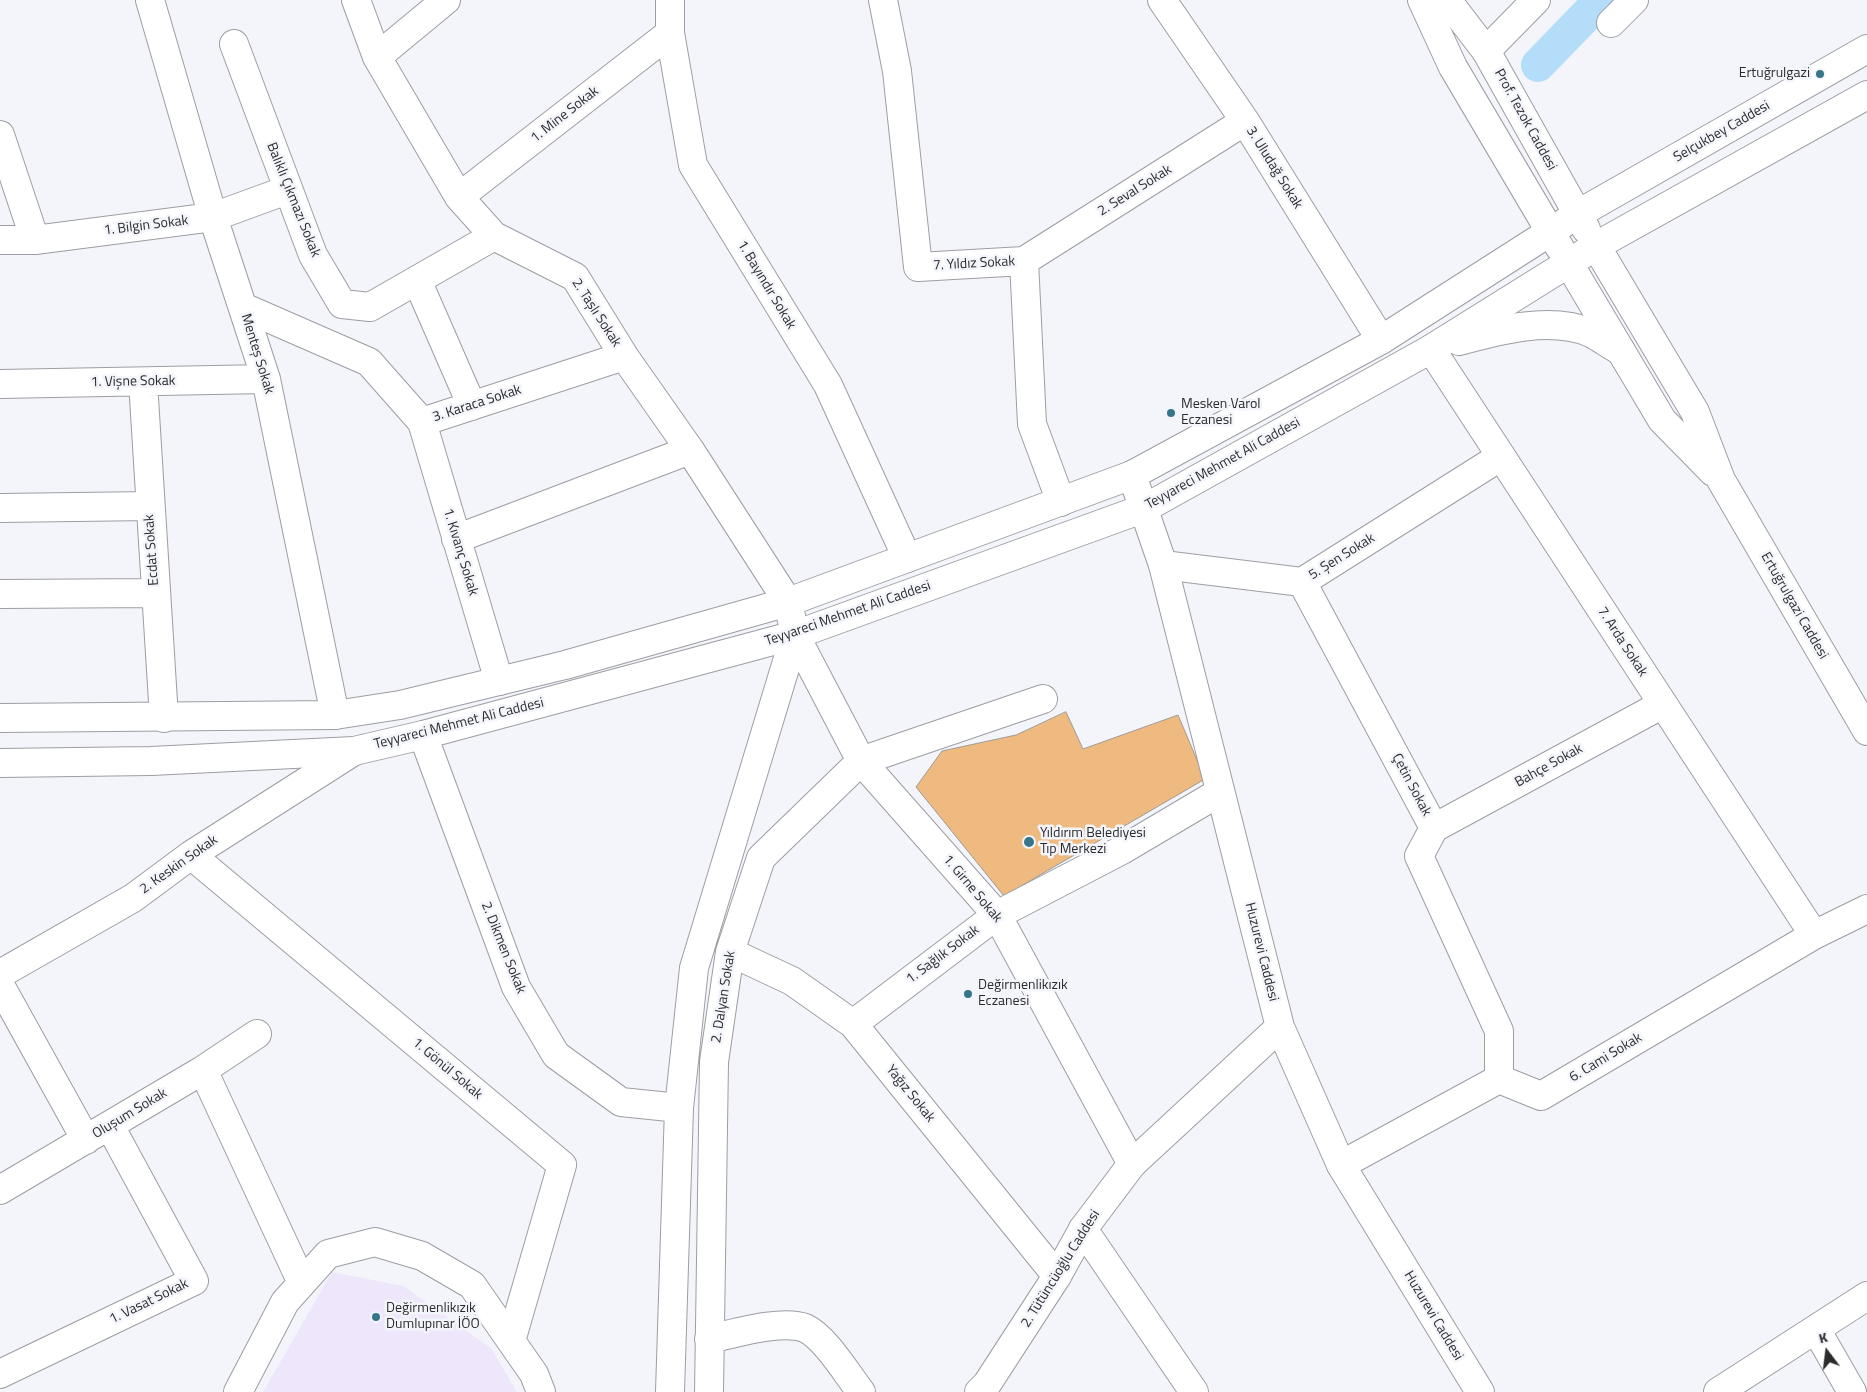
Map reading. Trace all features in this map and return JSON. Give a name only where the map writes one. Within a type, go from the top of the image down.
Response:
[{"type":"street","name":"Menteş Sokak","points":[[150,0],[213,217],[266,379],[335,715]]},
{"type":"street","name":"2. Taşlı Sokak","points":[[356,0],[377,57],[460,197],[494,236],[575,276],[624,356],[690,450],[788,602]]},
{"type":"street","points":[[377,57],[446,0]]},
{"type":"street","name":"1. Bayındır Sokak","points":[[670,0],[670,33],[693,165],[828,386],[907,558]]},
{"type":"street","name":"7. Yıldız Sokak","points":[[882,0],[897,71],[918,267],[1024,262],[1032,424],[1061,502]]},
{"type":"street","name":"3. Uludağ Sokak","points":[[1162,0],[1246,121],[1381,340]]},
{"type":"street","name":"Ertuğrulgazi Caddesi","points":[[1422,0],[1453,67],[1662,420],[1721,480]]},
{"type":"street","name":"Prof. Tezok Caddesi","points":[[1447,0],[1486,51],[1596,246]]},
{"type":"street","points":[[1486,51],[1536,0]]},
{"type":"street","points":[[1611,23],[1634,0]]},
{"type":"street","name":"1. Mine Sokak","points":[[460,197],[670,33]]},
{"type":"street","name":"Balıklı Çıkmazı Sokak","points":[[234,44],[287,190],[313,255],[342,304],[370,307],[494,236]]},
{"type":"street","name":"Selçukbey Caddesi","points":[[1578,214],[1867,49]]},
{"type":"street","points":[[1596,246],[1867,95]]},
{"type":"street","name":"2. Seval Sokak","points":[[1024,262],[1246,121]]},
{"type":"street","points":[[0,135],[35,240]]},
{"type":"street","name":"1. Bilgin Sokak","points":[[0,240],[35,240],[213,217],[287,190]]},
{"type":"street","points":[[0,718],[335,715],[400,705],[565,665],[788,602],[1132,475],[1381,340],[1498,267],[1578,214]]},
{"type":"street","name":"Ertuğrulgazi Caddesi","points":[[1596,246],[1695,412],[1721,480],[1867,731]]},
{"type":"street","name":"Teyyareci Mehmet Ali Caddesi","points":[[0,763],[151,761],[354,751],[423,735],[795,635],[1145,508],[1431,349],[1596,246]]},
{"type":"street","points":[[417,280],[472,406]]},
{"type":"street","name":"3. Karaca Sokak","points":[[243,307],[369,362],[422,422],[624,356]]},
{"type":"street","points":[[1431,349],[1497,331],[1535,325],[1562,327],[1590,333],[1621,351]]},
{"type":"street","name":"7. Arda Sokak","points":[[1431,349],[1814,935]]},
{"type":"street","name":"1. Vişne Sokak","points":[[0,384],[266,379]]},
{"type":"street","name":"Ecdat Sokak","points":[[143,382],[164,718]]},
{"type":"street","name":"1. Kıvanç Sokak","points":[[422,422],[499,681]]},
{"type":"street","points":[[456,539],[690,450]]},
{"type":"street","name":"5. Şen Sokak","points":[[1162,565],[1302,582],[1500,457]]},
{"type":"street","name":"Huzurevi Caddesi","points":[[1132,475],[1145,508],[1162,565],[1280,1028],[1341,1165],[1480,1392]]},
{"type":"street","points":[[0,508],[150,506]]},
{"type":"street","name":"Çetin Sokak","points":[[1302,582],[1434,828],[1419,856],[1498,1031],[1499,1079]]},
{"type":"street","points":[[0,594],[155,593]]},
{"type":"street","points":[[788,602],[795,635],[861,761],[1043,699]]},
{"type":"street","points":[[670,1392],[678,1108],[694,968],[795,635]]},
{"type":"street","name":"Bahçe Sokak","points":[[1434,828],[1663,704]]},
{"type":"street","name":"2. Dikmen Sokak","points":[[423,735],[516,987],[556,1055],[621,1102],[678,1108]]},
{"type":"street","name":"2. Keskin Sokak","points":[[0,974],[133,898],[191,855],[354,751]]},
{"type":"street","name":"1. Girne Sokak","points":[[861,761],[997,915],[1132,1164]]},
{"type":"street","name":"2. Dalyan Sokak","points":[[709,1392],[714,1062],[730,952],[761,858],[861,761]]},
{"type":"street","name":"1. Sağlık Sokak","points":[[852,1024],[997,915],[1122,850],[1220,792]]},
{"type":"street","name":"1. Gönül Sokak","points":[[191,855],[562,1165],[510,1341]]},
{"type":"street","name":"6. Cami Sokak","points":[[1499,1079],[1541,1096],[1814,935],[1867,909]]},
{"type":"street","name":"Yağız Sokak","points":[[730,952],[792,980],[852,1024],[1057,1276]]},
{"type":"street","points":[[0,985],[86,1140]]},
{"type":"street","name":"2. Tütüncüoğlu Caddesi","points":[[986,1390],[1057,1276],[1083,1229],[1132,1164],[1280,1028]]},
{"type":"street","name":"Oluşum Sokak","points":[[0,1190],[203,1070],[257,1034]]},
{"type":"street","points":[[203,1070],[302,1283]]},
{"type":"street","points":[[1341,1165],[1499,1079]]},
{"type":"street","name":"1. Vasat Sokak","points":[[0,1374],[194,1281],[110,1126]]},
{"type":"street","points":[[1083,1229],[1194,1392]]},
{"type":"street","points":[[238,1392],[285,1302],[328,1254],[375,1242],[422,1256],[472,1286],[534,1374],[541,1392]]},
{"type":"street","points":[[1718,1392],[1817,1331],[1867,1296]]},
{"type":"street","points":[[709,1339],[784,1325],[805,1328],[823,1342],[861,1392]]},
{"type":"street","points":[[1817,1331],[1852,1392]]},
{"type":"shaded area","name":"Değirmenlikızık Dumlupınar İÖO","points":[[332,1272],[403,1286],[491,1348],[517,1392],[263,1392]]},
{"type":"building","name":"Yıldırım Belediyesi Tıp Merkezi","points":[[1066,712],[1083,749],[1178,715],[1205,779],[1004,896],[916,787],[942,751],[1016,735]]},
{"type":"waterway","points":[[1538,65],[1601,0]]},
{"type":"place","name":"Ertuğrulgazi","points":[[1820,74]]},
{"type":"place","name":"Mesken Varol Eczanesi","points":[[1171,413]]},
{"type":"place","name":"Yıldırım Belediyesi Tıp Merkezi","points":[[1029,842]]},
{"type":"place","name":"Değirmenlikızık Eczanesi","points":[[968,994]]},
{"type":"place","name":"Değirmenlikızık Dumlupınar İÖO","points":[[376,1317]]}]
